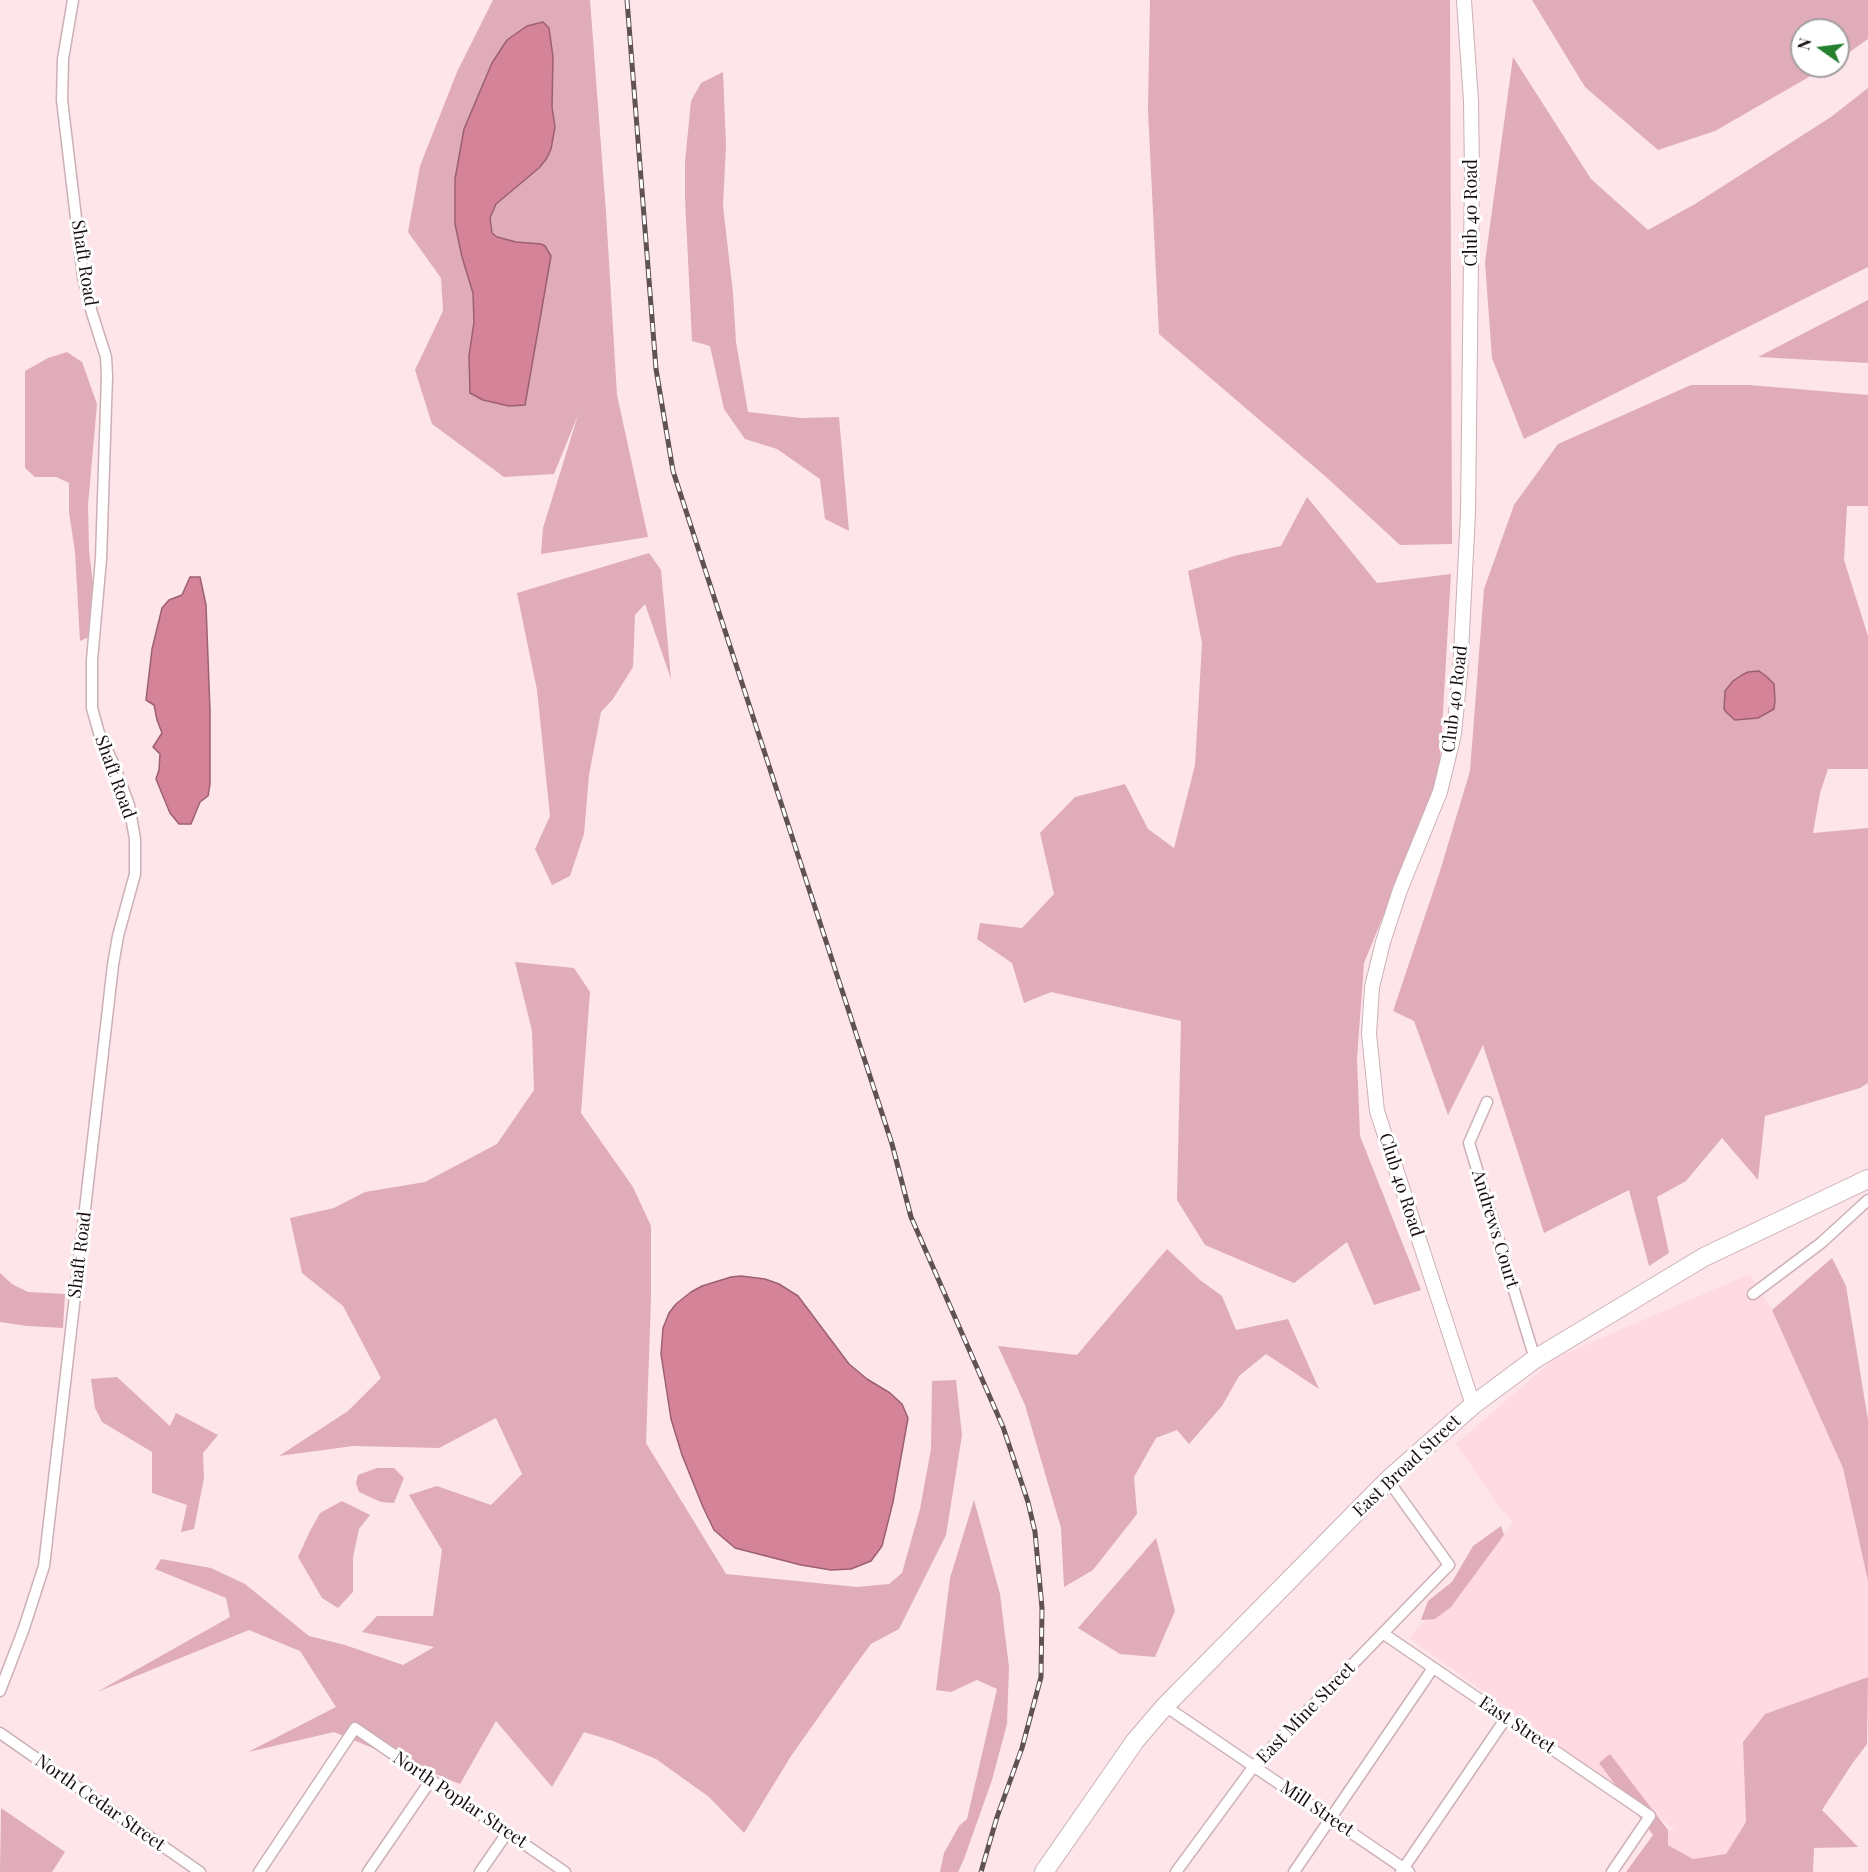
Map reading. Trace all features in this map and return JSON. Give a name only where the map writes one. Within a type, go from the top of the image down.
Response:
[{"type":"highway","name":"East Broad Street","points":[[1044,1872],[1135,1741],[1165,1706],[1388,1480],[1473,1405],[1534,1359],[1704,1257],[1868,1179]]},
{"type":"street","name":"Shaft Road","points":[[0,1691],[44,1566],[113,964],[135,874],[135,839],[129,806],[99,733],[92,708],[92,660],[101,559],[107,376],[106,357],[83,277],[62,100],[63,59],[74,0]]},
{"type":"street","name":"Club 40 Road","points":[[1464,0],[1471,101],[1472,174],[1468,513],[1460,673],[1454,734],[1440,792],[1400,890],[1383,942],[1372,987],[1369,1034],[1377,1111],[1473,1405]]},
{"type":"street","name":"Andrews Court","points":[[1487,1102],[1469,1143],[1534,1359]]},
{"type":"street","points":[[1753,1294],[1821,1243],[1867,1203]]},
{"type":"street","name":"East Mine Street","points":[[1176,1872],[1254,1766],[1449,1565],[1388,1480]]},
{"type":"street","name":"East Street","points":[[1384,1634],[1650,1816],[1612,1872]]},
{"type":"street","points":[[1294,1872],[1433,1668]]},
{"type":"street","name":"Mill Street","points":[[1165,1706],[1405,1871]]},
{"type":"street","points":[[1405,1871],[1506,1718]]},
{"type":"street","name":"North Poplar Street","points":[[259,1872],[355,1728],[565,1872]]},
{"type":"street","name":"North Cedar Street","points":[[0,1733],[200,1872]]},
{"type":"street","points":[[368,1872],[431,1780]]},
{"type":"street","points":[[480,1872],[507,1833]]},
{"type":"shaded area","points":[[493,0],[590,0],[617,395],[648,537],[541,554],[543,528],[578,415],[554,474],[504,477],[432,424],[415,370],[443,311],[441,278],[408,232],[420,166],[457,72]]},
{"type":"shaded area","points":[[1150,0],[1450,0],[1452,544],[1400,545],[1325,476],[1159,334],[1148,111]]},
{"type":"shaded area","points":[[1532,0],[1868,0],[1868,39],[1850,52],[1850,18],[1790,18],[1790,78],[1807,78],[1715,131],[1658,150],[1585,87]]},
{"type":"shaded area","points":[[543,22],[549,28],[553,57],[552,107],[555,127],[551,149],[539,168],[496,204],[490,218],[492,233],[497,237],[516,242],[541,244],[551,256],[525,405],[509,406],[483,400],[470,393],[469,356],[474,322],[473,293],[455,224],[455,179],[464,129],[492,63],[507,40],[527,26]]},
{"type":"shaded area","points":[[1513,57],[1591,179],[1648,230],[1695,204],[1831,117],[1868,88],[1868,267],[1524,439],[1492,358],[1485,262]]},
{"type":"shaded area","points":[[723,72],[726,145],[723,206],[736,342],[748,412],[801,418],[839,417],[849,531],[825,519],[820,479],[777,449],[745,439],[724,409],[710,346],[692,341],[685,198],[685,162],[691,101],[701,83]]},
{"type":"shaded area","points":[[1868,300],[1868,363],[1758,357]]},
{"type":"shaded area","points":[[67,352],[82,362],[97,404],[88,505],[89,550],[94,593],[89,637],[80,641],[75,552],[69,512],[69,483],[56,477],[35,477],[25,468],[25,371],[48,358]]},
{"type":"shaded area","points":[[1691,385],[1749,385],[1868,395],[1868,506],[1847,506],[1844,560],[1868,636],[1868,769],[1828,769],[1820,793],[1813,833],[1868,828],[1868,1083],[1860,1088],[1765,1116],[1758,1180],[1722,1138],[1686,1181],[1657,1197],[1669,1253],[1649,1266],[1629,1190],[1544,1233],[1483,1045],[1448,1115],[1414,1021],[1393,1011],[1440,871],[1470,771],[1484,589],[1514,505],[1558,444]]},
{"type":"shaded area","points":[[1307,497],[1377,583],[1451,574],[1439,780],[1364,963],[1357,1059],[1360,1136],[1421,1290],[1374,1305],[1347,1242],[1294,1283],[1205,1245],[1177,1200],[1181,1021],[1051,992],[1024,1003],[1012,963],[977,939],[980,923],[1022,928],[1054,894],[1040,833],[1075,797],[1125,784],[1148,829],[1174,848],[1195,765],[1202,643],[1188,571],[1234,556],[1281,546]]},
{"type":"shaded area","points":[[649,553],[661,570],[671,679],[645,604],[635,615],[633,667],[613,699],[601,712],[589,775],[584,834],[570,876],[552,885],[535,849],[550,816],[537,690],[517,593]]},
{"type":"shaded area","points":[[190,577],[200,577],[206,605],[210,784],[208,796],[200,802],[191,824],[179,824],[170,813],[156,779],[160,754],[153,747],[162,733],[154,705],[146,700],[152,649],[162,608],[169,600],[182,595]]},
{"type":"shaded area","points":[[1759,671],[1774,684],[1774,709],[1758,718],[1735,720],[1724,709],[1725,691],[1742,675]]},
{"type":"shaded area","points":[[515,962],[574,968],[590,992],[581,1113],[633,1187],[651,1226],[646,1443],[726,1574],[857,1587],[889,1584],[902,1573],[920,1509],[931,1449],[932,1381],[956,1380],[962,1435],[946,1535],[899,1629],[871,1644],[791,1756],[744,1833],[709,1797],[656,1759],[584,1732],[552,1787],[496,1721],[460,1784],[334,1732],[248,1752],[336,1707],[300,1651],[249,1630],[97,1692],[230,1617],[226,1598],[155,1569],[161,1559],[211,1568],[245,1584],[309,1636],[345,1645],[403,1665],[434,1647],[362,1632],[377,1616],[433,1616],[442,1550],[409,1495],[437,1486],[491,1505],[522,1474],[496,1418],[439,1448],[353,1446],[279,1456],[348,1411],[381,1378],[343,1306],[302,1273],[290,1218],[334,1208],[365,1192],[425,1182],[497,1144],[534,1090],[532,1031]]},
{"type":"shaded area","points":[[1167,1249],[1200,1280],[1222,1296],[1236,1330],[1288,1319],[1319,1389],[1266,1354],[1239,1376],[1222,1406],[1189,1444],[1177,1430],[1156,1438],[1134,1477],[1137,1514],[1093,1570],[1064,1587],[1061,1528],[1025,1405],[998,1346],[1077,1355]]},
{"type":"shaded area","points":[[1832,1258],[1846,1286],[1868,1420],[1868,1581],[1843,1468],[1772,1310]]},
{"type":"shaded area","points":[[0,1273],[12,1284],[28,1292],[65,1294],[63,1328],[0,1322]]},
{"type":"shaded area","points":[[1750,1274],[1772,1310],[1843,1468],[1868,1581],[1868,1677],[1765,1714],[1743,1742],[1746,1822],[1726,1854],[1693,1859],[1668,1845],[1668,1830],[1676,1830],[1409,1638],[1513,1523],[1456,1444],[1555,1358]]},
{"type":"shaded area","points":[[741,1276],[765,1279],[779,1284],[798,1296],[849,1364],[902,1404],[908,1418],[893,1502],[882,1546],[871,1561],[851,1569],[831,1570],[801,1565],[735,1548],[714,1530],[703,1507],[682,1455],[671,1419],[661,1354],[663,1328],[669,1313],[676,1304],[691,1292],[702,1286]]},
{"type":"shaded area","points":[[117,1377],[170,1426],[176,1413],[218,1435],[203,1453],[204,1478],[194,1529],[181,1532],[187,1505],[152,1493],[152,1452],[102,1422],[95,1408],[91,1379]]},
{"type":"shaded area","points":[[377,1468],[394,1468],[404,1478],[394,1503],[381,1502],[359,1492],[356,1483],[358,1475]]},
{"type":"shaded area","points":[[974,1500],[1000,1594],[1009,1667],[1007,1724],[992,1780],[964,1859],[958,1872],[940,1872],[944,1853],[959,1826],[967,1819],[997,1689],[977,1680],[951,1692],[936,1690],[950,1578]]},
{"type":"shaded area","points":[[342,1501],[370,1515],[359,1529],[353,1557],[353,1592],[338,1608],[322,1598],[298,1557],[320,1513]]},
{"type":"shaded area","points":[[1501,1526],[1504,1535],[1451,1607],[1435,1619],[1421,1620],[1428,1601],[1452,1582],[1473,1546]]},
{"type":"shaded area","points":[[1156,1538],[1175,1611],[1155,1657],[1120,1654],[1078,1628]]},
{"type":"shaded area","points":[[1868,1677],[1867,1744],[1822,1810],[1858,1847],[1814,1848],[1813,1872],[1626,1872],[1653,1835],[1599,1763],[1610,1754],[1668,1830],[1668,1845],[1693,1859],[1726,1854],[1746,1822],[1743,1742],[1765,1714]]},
{"type":"shaded area","points":[[1,1808],[65,1852],[52,1872],[0,1872]]},
{"type":"railway","points":[[627,0],[656,369],[673,471],[892,1144],[911,1217],[1003,1427],[1028,1502],[1035,1532],[1042,1608],[1041,1677],[1022,1748],[997,1817],[981,1872]]}]
